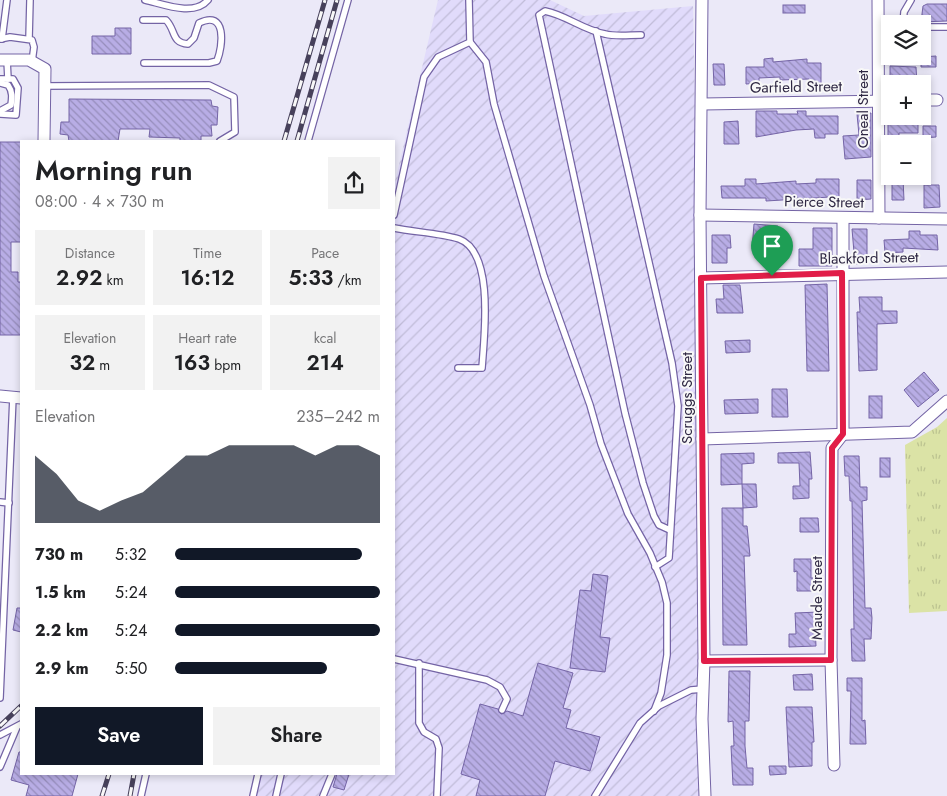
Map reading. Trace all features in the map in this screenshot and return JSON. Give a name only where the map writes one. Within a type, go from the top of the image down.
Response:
[{"type":"street","name":"Scruggs Street","points":[[702,0],[703,104],[700,216],[705,796]]},
{"type":"street","name":"Oneal Street","points":[[878,0],[881,15]]},
{"type":"street","points":[[4,60],[32,62],[45,68],[44,140]]},
{"type":"street","points":[[931,100],[937,100]]},
{"type":"street","name":"Garfield Street","points":[[703,104],[881,101]]},
{"type":"street","name":"Oneal Street","points":[[879,218],[883,125]]},
{"type":"street","name":"Pierce Street","points":[[700,216],[947,219]]},
{"type":"street","points":[[843,218],[843,434]]},
{"type":"street","name":"Blackford Street","points":[[701,278],[842,273],[947,272]]},
{"type":"street","points":[[702,439],[912,432],[947,401]]},
{"type":"street","name":"Maude Street","points":[[834,765],[831,660],[832,448],[843,434]]},
{"type":"street","points":[[704,661],[831,660]]},
{"type":"lane","points":[[7,0],[3,9],[1,39],[10,36],[29,39]]},
{"type":"lane","points":[[30,0],[29,39],[34,47],[32,62]]},
{"type":"lane","points":[[145,0],[186,8],[198,8],[208,0]]},
{"type":"lane","points":[[308,140],[348,0]]},
{"type":"lane","points":[[469,0],[470,42],[486,62],[490,90],[560,325],[590,405],[601,444],[628,514],[656,567],[667,603],[667,655],[661,693],[654,711]]},
{"type":"lane","points":[[904,15],[911,0]]},
{"type":"lane","points":[[641,35],[606,34],[596,32],[556,13],[544,11],[539,15],[625,412],[654,516],[659,525],[670,530]]},
{"type":"lane","points":[[143,20],[166,20],[170,24],[174,39],[188,44],[194,38],[199,23],[206,20],[213,21],[222,31],[222,41],[217,61],[210,64],[144,63]]},
{"type":"lane","points":[[931,27],[947,27]]},
{"type":"lane","points":[[596,32],[672,363],[678,406],[669,558],[656,567]]},
{"type":"lane","points":[[395,210],[424,77],[438,56],[470,42]]},
{"type":"lane","points":[[4,60],[8,79]]},
{"type":"lane","points":[[0,79],[14,79],[18,88],[16,114],[0,113]]},
{"type":"lane","points":[[0,83],[8,85],[12,90],[12,97],[11,106],[0,113]]},
{"type":"lane","points":[[45,86],[209,85],[234,97],[235,132],[222,140]]},
{"type":"lane","points":[[395,228],[459,239],[474,251],[480,262],[485,324],[482,368],[458,368]]},
{"type":"lane","points":[[0,698],[2,588],[8,519],[12,395]]},
{"type":"lane","points":[[0,502],[8,503]]},
{"type":"lane","points":[[0,518],[8,519]]},
{"type":"lane","points":[[395,658],[487,680],[500,687],[508,699],[502,710]]},
{"type":"lane","points":[[420,664],[419,723],[424,732],[436,739],[439,748],[437,796]]},
{"type":"lane","points":[[595,796],[640,722],[654,711],[691,690],[703,688]]},
{"type":"lane","points":[[0,734],[19,726]]},
{"type":"lane","points":[[0,767],[19,726]]},
{"type":"lane","points":[[141,796],[146,775]]},
{"type":"lane","points":[[253,796],[258,775]]},
{"type":"lane","points":[[276,796],[281,775]]},
{"type":"lane","points":[[323,796],[332,775]]},
{"type":"shaded area","points":[[438,0],[550,0],[584,16],[693,6],[707,796],[250,796],[255,775],[395,775],[395,182]]},
{"type":"green space","points":[[947,418],[947,611],[909,613],[905,445],[937,427]]},
{"type":"building","points":[[927,4],[947,4],[947,21],[931,22],[931,15],[922,15],[923,6]]},
{"type":"building","points":[[783,5],[805,5],[805,13],[783,13]]},
{"type":"building","points":[[115,28],[131,28],[131,54],[92,54],[92,36],[115,36]]},
{"type":"building","points":[[931,56],[936,56],[936,67],[921,67],[921,65],[931,65]]},
{"type":"building","points":[[773,58],[773,62],[807,59],[807,63],[821,63],[821,87],[809,88],[809,79],[780,80],[780,77],[759,78],[759,83],[746,84],[746,67],[764,67],[764,59]]},
{"type":"building","points":[[713,64],[724,64],[725,85],[714,85]]},
{"type":"building","points":[[890,66],[916,67],[916,75],[890,75]]},
{"type":"building","points":[[69,99],[211,100],[212,106],[218,107],[217,125],[211,125],[212,136],[201,136],[201,140],[149,137],[150,129],[120,129],[118,140],[69,140],[68,135],[60,134],[61,122],[69,122]]},
{"type":"building","points":[[756,111],[798,114],[797,111],[806,111],[806,116],[838,116],[838,134],[825,134],[825,138],[815,138],[814,129],[756,137]]},
{"type":"building","points":[[871,113],[871,157],[845,159],[843,136],[859,135],[857,114]]},
{"type":"building","points":[[738,121],[739,144],[724,144],[724,122]]},
{"type":"building","points":[[888,125],[918,125],[918,133],[888,135]]},
{"type":"building","points":[[923,126],[936,126],[936,137],[923,135]]},
{"type":"building","points":[[0,142],[20,142],[20,242],[11,242],[11,272],[18,272],[18,282],[20,282],[20,335],[0,335]]},
{"type":"building","points":[[745,179],[756,179],[756,184],[796,181],[796,184],[816,183],[816,179],[839,179],[839,201],[830,201],[830,197],[766,201],[766,198],[722,198],[721,186],[745,186]]},
{"type":"building","points":[[857,180],[871,180],[871,199],[857,200]]},
{"type":"building","points":[[892,185],[903,185],[904,200],[892,200]]},
{"type":"building","points":[[924,185],[939,185],[940,207],[924,208]]},
{"type":"building","points":[[754,224],[778,226],[777,251],[752,249]]},
{"type":"building","points":[[813,228],[832,228],[832,266],[799,266],[799,249],[813,249]]},
{"type":"building","points":[[852,229],[867,229],[867,263],[855,264]]},
{"type":"building","points":[[909,231],[920,231],[920,235],[937,235],[938,250],[903,248],[903,252],[885,253],[884,240],[909,239]]},
{"type":"building","points":[[712,235],[730,235],[731,248],[727,248],[727,263],[712,263]]},
{"type":"building","points":[[827,284],[829,371],[807,371],[805,285]]},
{"type":"building","points":[[723,285],[740,285],[743,313],[717,313],[716,299],[724,299]]},
{"type":"building","points":[[859,297],[882,297],[882,311],[897,311],[897,323],[877,324],[877,370],[859,371],[857,312],[860,312]]},
{"type":"building","points":[[750,340],[750,352],[726,353],[725,341]]},
{"type":"building","points":[[924,372],[939,390],[918,407],[904,390]]},
{"type":"building","points":[[772,389],[787,389],[788,417],[772,417]]},
{"type":"building","points":[[869,396],[882,396],[882,418],[869,418]]},
{"type":"building","points":[[758,399],[758,413],[725,414],[724,400]]},
{"type":"building","points":[[810,452],[812,479],[809,479],[809,498],[793,499],[793,486],[800,486],[799,463],[778,463],[778,453]]},
{"type":"building","points":[[754,453],[754,463],[742,464],[742,484],[721,485],[721,454]]},
{"type":"building","points":[[844,456],[859,456],[860,487],[867,487],[867,500],[862,501],[865,608],[871,608],[872,618],[871,639],[864,639],[865,661],[852,661],[851,629],[854,629],[852,501],[850,501],[849,476],[845,476]]},
{"type":"building","points":[[880,458],[890,458],[890,477],[880,477]]},
{"type":"building","points":[[742,484],[756,484],[757,507],[743,508]]},
{"type":"building","points":[[722,508],[743,508],[743,526],[747,526],[750,556],[744,556],[747,645],[723,645]]},
{"type":"building","points":[[800,518],[818,518],[819,532],[800,532]]},
{"type":"building","points":[[794,559],[811,559],[811,578],[816,578],[817,591],[797,591],[797,571],[794,572]]},
{"type":"building","points":[[593,574],[608,576],[600,637],[610,638],[605,672],[570,668],[580,590],[591,591]]},
{"type":"building","points":[[17,608],[20,608],[20,632],[13,630]]},
{"type":"building","points":[[819,612],[820,626],[815,626],[816,646],[789,647],[789,634],[796,634],[795,613]]},
{"type":"building","points":[[538,663],[573,673],[563,708],[571,710],[566,728],[600,737],[590,771],[555,761],[545,796],[476,796],[480,780],[461,774],[480,704],[498,709],[501,714],[507,711],[523,716]]},
{"type":"building","points":[[729,671],[750,671],[749,721],[745,721],[745,746],[747,768],[753,768],[753,785],[733,785],[731,746],[734,746],[733,721],[728,722]]},
{"type":"building","points":[[812,674],[813,690],[794,690],[793,675]]},
{"type":"building","points":[[847,678],[862,678],[862,721],[865,720],[866,744],[850,744],[851,691],[847,691]]},
{"type":"building","points":[[786,707],[812,707],[814,742],[812,742],[812,766],[789,767]]},
{"type":"building","points":[[19,752],[20,775],[78,775],[72,796],[26,796],[29,785],[11,780]]},
{"type":"building","points":[[769,766],[786,766],[786,774],[770,775]]},
{"type":"building","points":[[337,775],[349,775],[344,790],[333,787]]},
{"type":"railway","points":[[284,140],[325,0]]},
{"type":"railway","points":[[297,140],[337,0]]},
{"type":"railway","points":[[0,726],[20,707]]},
{"type":"railway","points":[[102,796],[109,775]]},
{"type":"railway","points":[[130,796],[134,775]]},
{"type":"route","points":[[842,273],[843,434],[832,448],[831,660],[704,661],[701,278],[772,276],[842,273]]}]
